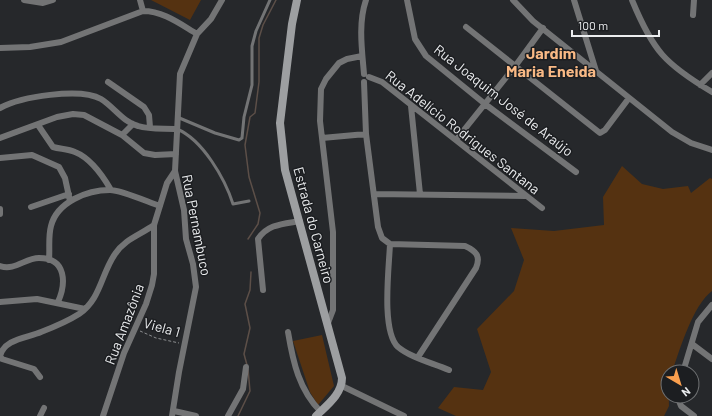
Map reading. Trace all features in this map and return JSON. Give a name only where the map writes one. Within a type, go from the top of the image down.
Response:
[{"type":"street","points":[[24,0],[43,3],[53,0]]},
{"type":"street","points":[[140,0],[143,10]]},
{"type":"street","name":"Rua Pernambuco","points":[[173,414],[178,378],[196,287],[193,264],[186,238],[184,210],[175,171],[180,74],[197,34],[211,19],[222,0]]},
{"type":"street","name":"Estrada do Carneiro","points":[[297,0],[292,24],[280,124],[285,170],[300,221],[314,282],[328,323],[341,370],[342,386]]},
{"type":"street","points":[[366,0],[362,15],[362,56],[368,80],[364,82],[366,134],[380,234],[384,241],[390,244],[465,246],[471,249],[478,257],[479,261],[476,268],[418,357]]},
{"type":"street","name":"Rua Joaquim José de Araújo","points":[[406,0],[415,39],[422,52],[485,104],[576,172]]},
{"type":"street","points":[[513,0],[543,28],[672,132],[691,142],[712,150]]},
{"type":"street","points":[[574,0],[596,71]]},
{"type":"street","points":[[632,0],[642,23],[665,60],[686,77],[712,92]]},
{"type":"street","points":[[693,15],[694,0]]},
{"type":"street","points":[[0,48],[30,47],[61,42],[143,10],[150,11],[173,20],[197,34]]},
{"type":"street","points":[[466,27],[602,133],[629,98]]},
{"type":"street","points":[[456,140],[516,65],[543,28]]},
{"type":"street","points":[[328,323],[333,310],[333,232],[319,105],[321,89],[326,79],[339,63],[347,59],[362,56]]},
{"type":"street","points":[[700,85],[712,73]]},
{"type":"street","name":"Rua Adelício Rodrigues Santana","points":[[367,75],[382,82],[542,208]]},
{"type":"street","points":[[108,82],[144,107],[149,115],[150,127]]},
{"type":"street","points":[[0,108],[8,103],[36,96],[57,94],[91,96],[100,98],[133,124],[177,129]]},
{"type":"street","points":[[411,106],[420,194]]},
{"type":"street","points":[[0,138],[57,117],[73,114],[84,115],[122,136],[144,153],[155,155],[176,154]]},
{"type":"street","points":[[122,136],[133,124]]},
{"type":"street","points":[[38,125],[53,147],[76,152],[96,168],[111,190]]},
{"type":"street","points":[[322,138],[366,134]]},
{"type":"street","points":[[0,158],[32,155],[59,167],[65,178],[70,201]]},
{"type":"street","name":"Rua Amazônia","points":[[103,416],[124,353],[146,304],[154,274],[154,225],[167,183],[175,171]]},
{"type":"street","points":[[49,260],[51,227],[55,217],[64,205],[70,201],[87,194],[111,190],[160,206]]},
{"type":"street","points":[[31,207],[69,194]]},
{"type":"street","points":[[374,194],[526,196]]},
{"type":"street","points":[[0,209],[0,214]]},
{"type":"street","points":[[262,290],[257,245],[258,239],[272,226],[300,221]]},
{"type":"street","points":[[40,377],[34,369],[2,359],[0,356],[2,350],[14,341],[42,332],[70,319],[86,309],[96,298],[115,254],[132,237],[154,225]]},
{"type":"street","points":[[390,244],[388,314],[392,339],[399,347],[449,370]]},
{"type":"street","points":[[0,266],[13,267],[39,258],[49,260],[60,268],[64,280],[58,302]]},
{"type":"street","points":[[0,302],[37,299],[58,302],[86,309]]},
{"type":"street","points":[[686,364],[698,322],[712,305]]},
{"type":"street","points":[[288,332],[293,361],[299,379],[318,414],[338,394],[342,386],[404,416]]},
{"type":"street","points":[[692,344],[712,359]]},
{"type":"street","points":[[228,416],[244,389],[246,367]]},
{"type":"street","points":[[680,404],[694,416]]},
{"type":"street","points":[[40,416],[44,408]]},
{"type":"street","points":[[173,414],[196,416]]},
{"type":"lane","points":[[177,117],[215,133],[239,140],[242,138],[244,117],[252,85],[252,46],[256,31],[270,0]]},
{"type":"lane","points":[[177,129],[188,136],[196,144],[219,173],[233,204],[249,201]]},
{"type":"path","name":"Viela 1","points":[[134,329],[156,338],[185,344]]},
{"type":"shaded area","points":[[151,0],[201,0],[190,20]]},
{"type":"shaded area","points":[[622,166],[642,184],[663,189],[688,186],[691,193],[710,178],[712,179],[712,291],[699,306],[693,317],[675,364],[660,364],[660,404],[669,404],[664,416],[456,416],[438,408],[454,387],[483,390],[491,372],[477,329],[514,291],[524,260],[511,228],[554,231],[604,225],[603,197]]},
{"type":"shaded area","points":[[322,335],[334,386],[318,405],[310,392],[293,341]]},
{"type":"waterway","points":[[248,239],[258,224],[260,213],[249,177],[245,145],[250,117],[255,113],[259,82],[259,38],[263,25],[276,0]]},
{"type":"waterway","points":[[247,365],[244,354],[250,328],[245,304],[250,290],[251,272]]},
{"type":"waterway","points":[[238,416],[250,391],[248,369]]},
{"type":"district","name":"Jardim Maria Eneida","points":[[551,61]]}]
